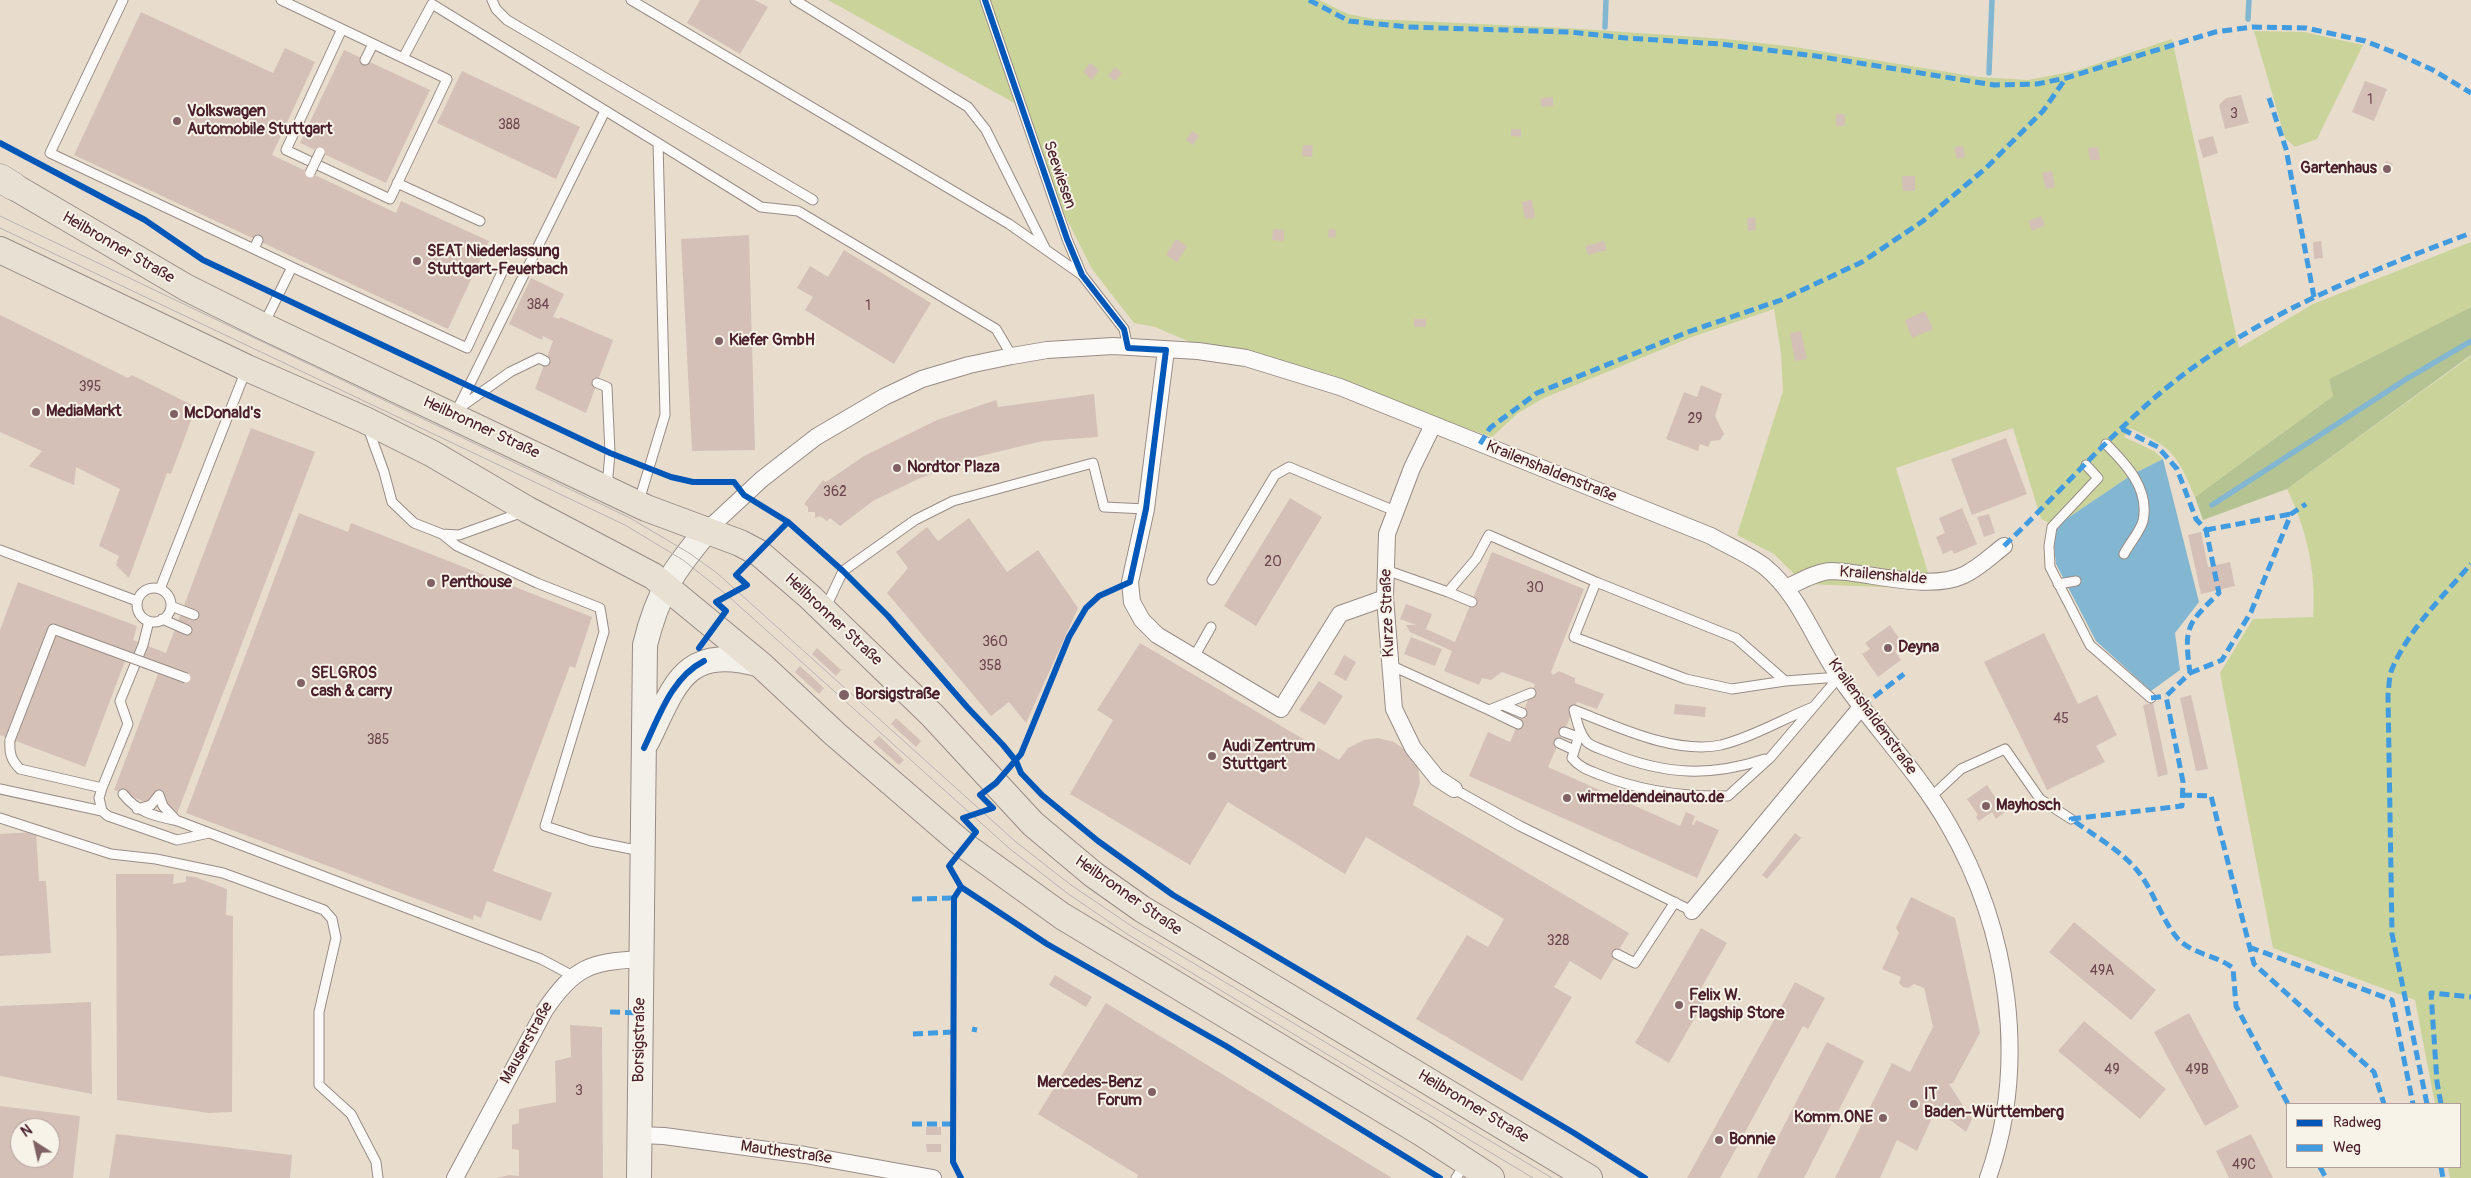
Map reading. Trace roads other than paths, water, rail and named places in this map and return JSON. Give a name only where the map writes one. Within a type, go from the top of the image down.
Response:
[{"type":"main road","name":"Heilbronner Straße","points":[[4,182],[187,288],[263,326],[454,412],[638,504],[740,543],[759,553],[824,611],[932,714],[1023,815],[1094,875],[1142,909],[1589,1178]]},
{"type":"main road","points":[[0,250],[247,368],[365,420],[438,458],[528,510],[666,585],[761,665],[835,734],[957,840],[1062,916],[1461,1170],[1491,1178]]},
{"type":"main road","name":"Borsigstraße","points":[[638,1178],[646,645],[654,609],[666,585],[707,530]]},
{"type":"main road","points":[[644,748],[668,698],[680,678],[691,668],[704,661],[725,659],[761,665]]},
{"type":"street","name":"Krailenshaldenstraße","points":[[707,530],[780,464],[850,415],[922,379],[969,365],[1012,356],[1048,350],[1096,346],[1166,350],[1246,358],[1340,387],[1711,536],[1764,566],[1786,588],[1839,677],[1931,797],[1964,853],[1977,883],[1994,929],[2003,974],[2010,1081],[2004,1122],[1988,1178]]},
{"type":"street","points":[[1166,350],[1146,508],[1130,582],[1132,602],[1142,620],[1157,635],[1281,709],[1340,614],[1385,598]]},
{"type":"street","name":"Kurze Straße","points":[[1433,425],[1412,468],[1387,534],[1385,598],[1394,709],[1413,748],[1437,778],[1454,789]]},
{"type":"street","name":"Krailenshalde","points":[[1786,588],[1807,578],[1830,571],[1904,580],[1943,581],[1963,576],[1980,566],[2004,546]]},
{"type":"street","points":[[1692,911],[1862,706]]},
{"type":"street","name":"Mauserstraße","points":[[454,1178],[545,1010],[559,988],[573,976],[597,963],[640,959]]},
{"type":"street","name":"Mauthestraße","points":[[639,1135],[664,1136],[805,1155],[933,1178]]},
{"type":"lane","points":[[123,0],[50,153],[467,348],[503,270]]},
{"type":"lane","points":[[281,0],[342,29],[402,58],[447,79],[390,199],[286,150],[342,29]]},
{"type":"lane","points":[[492,0],[496,9],[508,20],[813,200]]},
{"type":"lane","points":[[631,0],[1009,224],[1082,275]]},
{"type":"lane","points":[[795,0],[961,100],[968,107],[986,130],[1047,252]]},
{"type":"lane","name":"Seewiesen","points":[[984,0],[1044,174],[1082,275],[1124,329],[1128,348]]},
{"type":"lane","points":[[402,58],[432,4],[760,206],[798,211],[988,324],[996,329],[1012,356]]},
{"type":"lane","points":[[365,60],[373,44]]},
{"type":"lane","points":[[454,412],[605,110]]},
{"type":"lane","points":[[638,504],[665,415],[658,143]]},
{"type":"lane","points":[[310,173],[320,152],[314,163]]},
{"type":"lane","points":[[397,183],[480,221]]},
{"type":"lane","points":[[254,249],[258,240]]},
{"type":"lane","points":[[263,326],[292,267]]},
{"type":"lane","points":[[454,412],[510,372],[539,358],[545,361]]},
{"type":"lane","points":[[160,589],[247,368]]},
{"type":"lane","points":[[597,383],[607,388],[610,453],[607,488]]},
{"type":"lane","points":[[365,420],[384,472],[392,502],[414,523],[442,534],[459,535],[528,510]]},
{"type":"lane","points":[[2106,444],[2133,474],[2143,498],[2143,521],[2124,554]]},
{"type":"lane","points":[[824,611],[843,571],[915,520],[954,501],[1093,463],[1104,506],[1146,508]]},
{"type":"lane","points":[[2086,465],[2098,478],[2052,526],[2049,546],[2050,567],[2090,645],[2151,698]]},
{"type":"lane","points":[[1212,580],[1275,475],[1289,467],[1395,511]]},
{"type":"lane","points":[[442,534],[456,546],[537,583],[600,608],[604,632],[545,826],[591,842],[644,852]]},
{"type":"lane","points":[[1448,592],[1476,559],[1489,535],[1596,582],[1736,638],[1785,681]]},
{"type":"lane","points":[[0,550],[137,601]]},
{"type":"lane","points":[[1386,570],[1472,602]]},
{"type":"lane","points":[[2058,584],[2076,581]]},
{"type":"lane","points":[[1596,582],[1570,636],[1686,679],[1732,689],[1785,681],[1839,677]]},
{"type":"lane","points":[[162,619],[171,606],[168,596],[160,589],[150,588],[142,592],[137,601],[139,613],[149,621],[162,619],[188,630]]},
{"type":"lane","points":[[171,606],[194,615]]},
{"type":"lane","points":[[102,811],[99,798],[128,724],[120,701],[143,645],[149,621]]},
{"type":"lane","points":[[1194,657],[1211,627]]},
{"type":"lane","points":[[102,788],[20,769],[13,762],[9,750],[10,740],[53,629],[186,678]]},
{"type":"lane","points":[[1390,665],[1518,724]]},
{"type":"lane","points":[[1815,706],[1746,736],[1721,745],[1704,746],[1643,738],[1574,710],[1576,728],[1572,758],[1578,766],[1625,785],[1697,797],[1728,796],[1770,758],[1815,706],[1839,677]]},
{"type":"lane","points":[[1490,710],[1531,693]]},
{"type":"lane","points":[[1517,699],[1527,703]]},
{"type":"lane","points":[[1503,705],[1522,713]]},
{"type":"lane","points":[[1576,728],[1588,743],[1635,762],[1667,769],[1698,772],[1734,769],[1770,758]]},
{"type":"lane","points":[[1564,732],[1576,728]]},
{"type":"lane","points":[[1559,743],[1574,750]]},
{"type":"lane","points":[[1931,797],[1961,769],[2005,749],[2040,799],[2071,819]]},
{"type":"lane","points":[[0,789],[102,811],[108,816],[171,839],[185,840],[209,833]]},
{"type":"lane","points":[[1454,789],[1520,826],[1692,911]]},
{"type":"lane","points":[[123,794],[137,809],[151,816],[178,821],[541,959],[573,976]]},
{"type":"lane","points":[[137,809],[151,805],[159,795],[163,806],[178,821]]},
{"type":"lane","points":[[0,818],[111,854],[156,859],[223,873],[324,910],[332,919],[336,938],[319,1012],[319,1085],[350,1114],[376,1162],[378,1178]]},
{"type":"lane","points":[[1616,954],[1635,963],[1675,902]]},
{"type":"water","points":[[2163,459],[2199,602],[2175,633],[2180,670],[2151,691],[2096,641],[2056,564],[2054,544],[2056,526],[2133,474]]},
{"type":"waterway","points":[[1605,27],[1606,0]]},
{"type":"waterway","points":[[1989,73],[1992,0]]},
{"type":"waterway","points":[[2248,19],[2249,0]]},
{"type":"waterway","points":[[2212,505],[2408,378],[2471,341]]},
{"type":"tram line","points":[[0,216],[630,518],[689,553],[717,573],[1016,842],[1071,885],[1133,927],[1552,1178]]},
{"type":"tram line","points":[[0,228],[625,525],[683,560],[727,595],[1010,849],[1067,893],[1127,934],[1533,1178]]},
{"type":"place","name":"Volkswagen Automobile Stuttgart","points":[[177,121]]},
{"type":"place","name":"Gartenhaus","points":[[2387,169]]},
{"type":"place","name":"SEAT Niederlassung Stuttgart-Feuerbach","points":[[417,261]]},
{"type":"place","name":"Kiefer GmbH","points":[[719,341]]},
{"type":"place","name":"MediaMarkt","points":[[36,412]]},
{"type":"place","name":"McDonald's","points":[[174,414]]},
{"type":"place","name":"Nordtor Plaza","points":[[897,468]]},
{"type":"place","name":"Penthouse","points":[[431,583]]},
{"type":"place","name":"Deyna","points":[[1888,648]]},
{"type":"place","name":"SELGROS cash & carry","points":[[301,683]]},
{"type":"place","name":"Borsigstraße","points":[[844,695]]},
{"type":"place","name":"Audi Zentrum Stuttgart","points":[[1212,756]]},
{"type":"place","name":"wirmeldendeinauto.de","points":[[1567,798]]},
{"type":"place","name":"Mayhosch","points":[[1986,806]]},
{"type":"place","name":"Felix W. Flagship Store","points":[[1679,1005]]},
{"type":"place","name":"Mercedes-Benz Forum","points":[[1152,1092]]},
{"type":"place","name":"IT Baden-Württemberg","points":[[1914,1104]]},
{"type":"place","name":"Komm.ONE","points":[[1883,1118]]},
{"type":"place","name":"Bonnie","points":[[1719,1140]]}]
